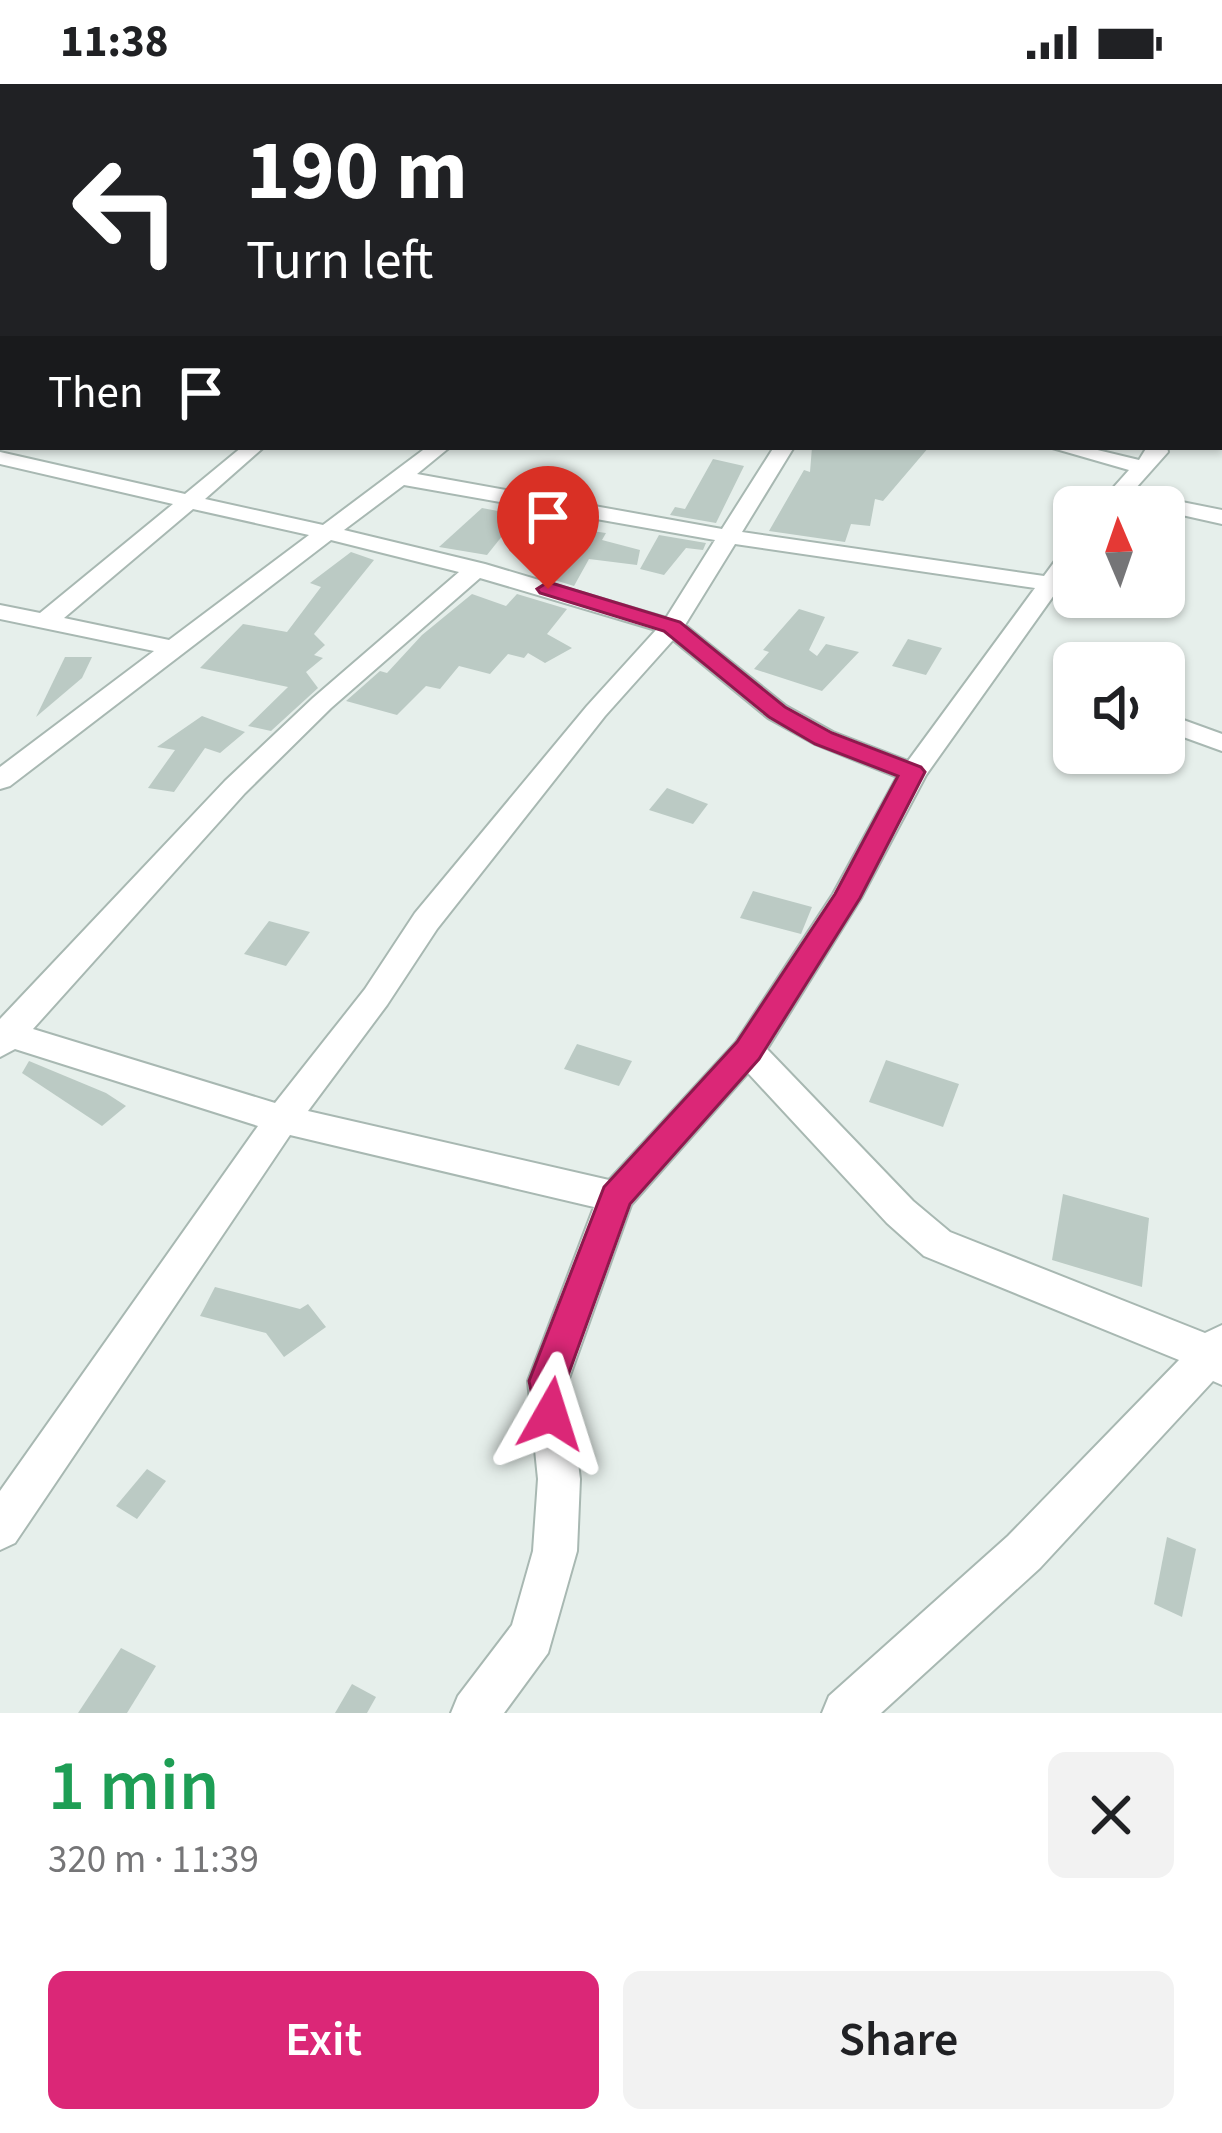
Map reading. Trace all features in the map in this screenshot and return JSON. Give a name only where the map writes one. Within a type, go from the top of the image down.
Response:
[{"type":"street","points":[[48,619],[250,450]]},
{"type":"street","points":[[0,780],[436,450]]},
{"type":"street","points":[[0,1528],[282,1119],[376,997],[427,921],[596,711],[672,627],[782,450]]},
{"type":"street","points":[[1108,450],[1156,453]]},
{"type":"street","points":[[1126,486],[1156,453]]},
{"type":"street","points":[[0,458],[328,531],[672,627],[777,712],[824,738],[913,772]]},
{"type":"street","points":[[402,478],[727,536],[1048,583]]},
{"type":"street","points":[[1185,509],[1222,517]]},
{"type":"street","points":[[477,569],[235,787],[3,1037],[282,1119],[616,1197]]},
{"type":"street","points":[[475,1713],[532,1637],[555,1551],[559,1479],[548,1381],[616,1197],[748,1051],[846,898],[913,772],[1053,577]]},
{"type":"street","points":[[0,612],[173,648]]},
{"type":"street","points":[[1185,729],[1222,743]]},
{"type":"street","points":[[748,1051],[900,1212],[938,1244],[1218,1354],[1024,1552],[846,1713]]},
{"type":"building","points":[[812,450],[926,450],[883,501],[875,499],[870,526],[851,524],[845,542],[769,531],[804,470],[810,472]]},
{"type":"building","points":[[713,459],[744,466],[716,523],[670,515],[675,507],[685,509]]},
{"type":"building","points":[[482,508],[519,515],[487,555],[439,547]]},
{"type":"building","points":[[570,521],[596,524],[592,531],[606,533],[602,540],[640,550],[637,565],[589,559],[574,586],[535,574]]},
{"type":"building","points":[[659,535],[706,543],[703,550],[686,548],[664,575],[640,569]]},
{"type":"building","points":[[351,552],[374,560],[314,634],[325,645],[314,655],[323,658],[306,672],[318,688],[271,731],[248,726],[288,687],[200,668],[243,624],[287,632],[321,587],[310,583]]},
{"type":"building","points":[[472,594],[506,606],[517,594],[567,609],[547,634],[572,648],[545,663],[528,653],[524,658],[508,654],[490,674],[459,666],[440,689],[426,686],[397,715],[346,701],[380,671],[387,673],[422,635]]},
{"type":"building","points":[[799,609],[825,617],[809,650],[817,656],[826,644],[859,652],[822,691],[754,669],[769,652],[763,650]]},
{"type":"building","points":[[908,639],[942,648],[926,675],[892,666]]},
{"type":"building","points":[[65,657],[92,657],[82,678],[36,717]]},
{"type":"building","points":[[202,716],[245,732],[220,753],[205,748],[174,792],[148,788],[175,750],[157,747]]},
{"type":"building","points":[[667,788],[708,804],[693,824],[649,810]]},
{"type":"building","points":[[753,891],[812,907],[801,934],[740,918]]},
{"type":"building","points":[[269,921],[310,932],[286,966],[244,954]]},
{"type":"building","points":[[577,1044],[632,1061],[619,1086],[564,1069]]},
{"type":"building","points":[[886,1060],[959,1084],[943,1127],[869,1102]]},
{"type":"building","points":[[29,1061],[126,1106],[102,1126],[22,1073]]},
{"type":"building","points":[[1063,1194],[1149,1218],[1142,1287],[1052,1260]]},
{"type":"building","points":[[215,1287],[300,1309],[308,1304],[326,1327],[284,1357],[266,1333],[200,1316]]},
{"type":"building","points":[[147,1469],[166,1481],[137,1519],[116,1506]]},
{"type":"building","points":[[1167,1537],[1196,1549],[1182,1617],[1154,1604]]},
{"type":"building","points":[[121,1648],[156,1666],[127,1713],[78,1713]]},
{"type":"building","points":[[352,1684],[376,1697],[367,1713],[335,1713]]},
{"type":"route","points":[[548,589],[672,627],[777,712],[824,738],[913,772],[846,898],[748,1051],[616,1197],[548,1381],[551,1414]]}]
